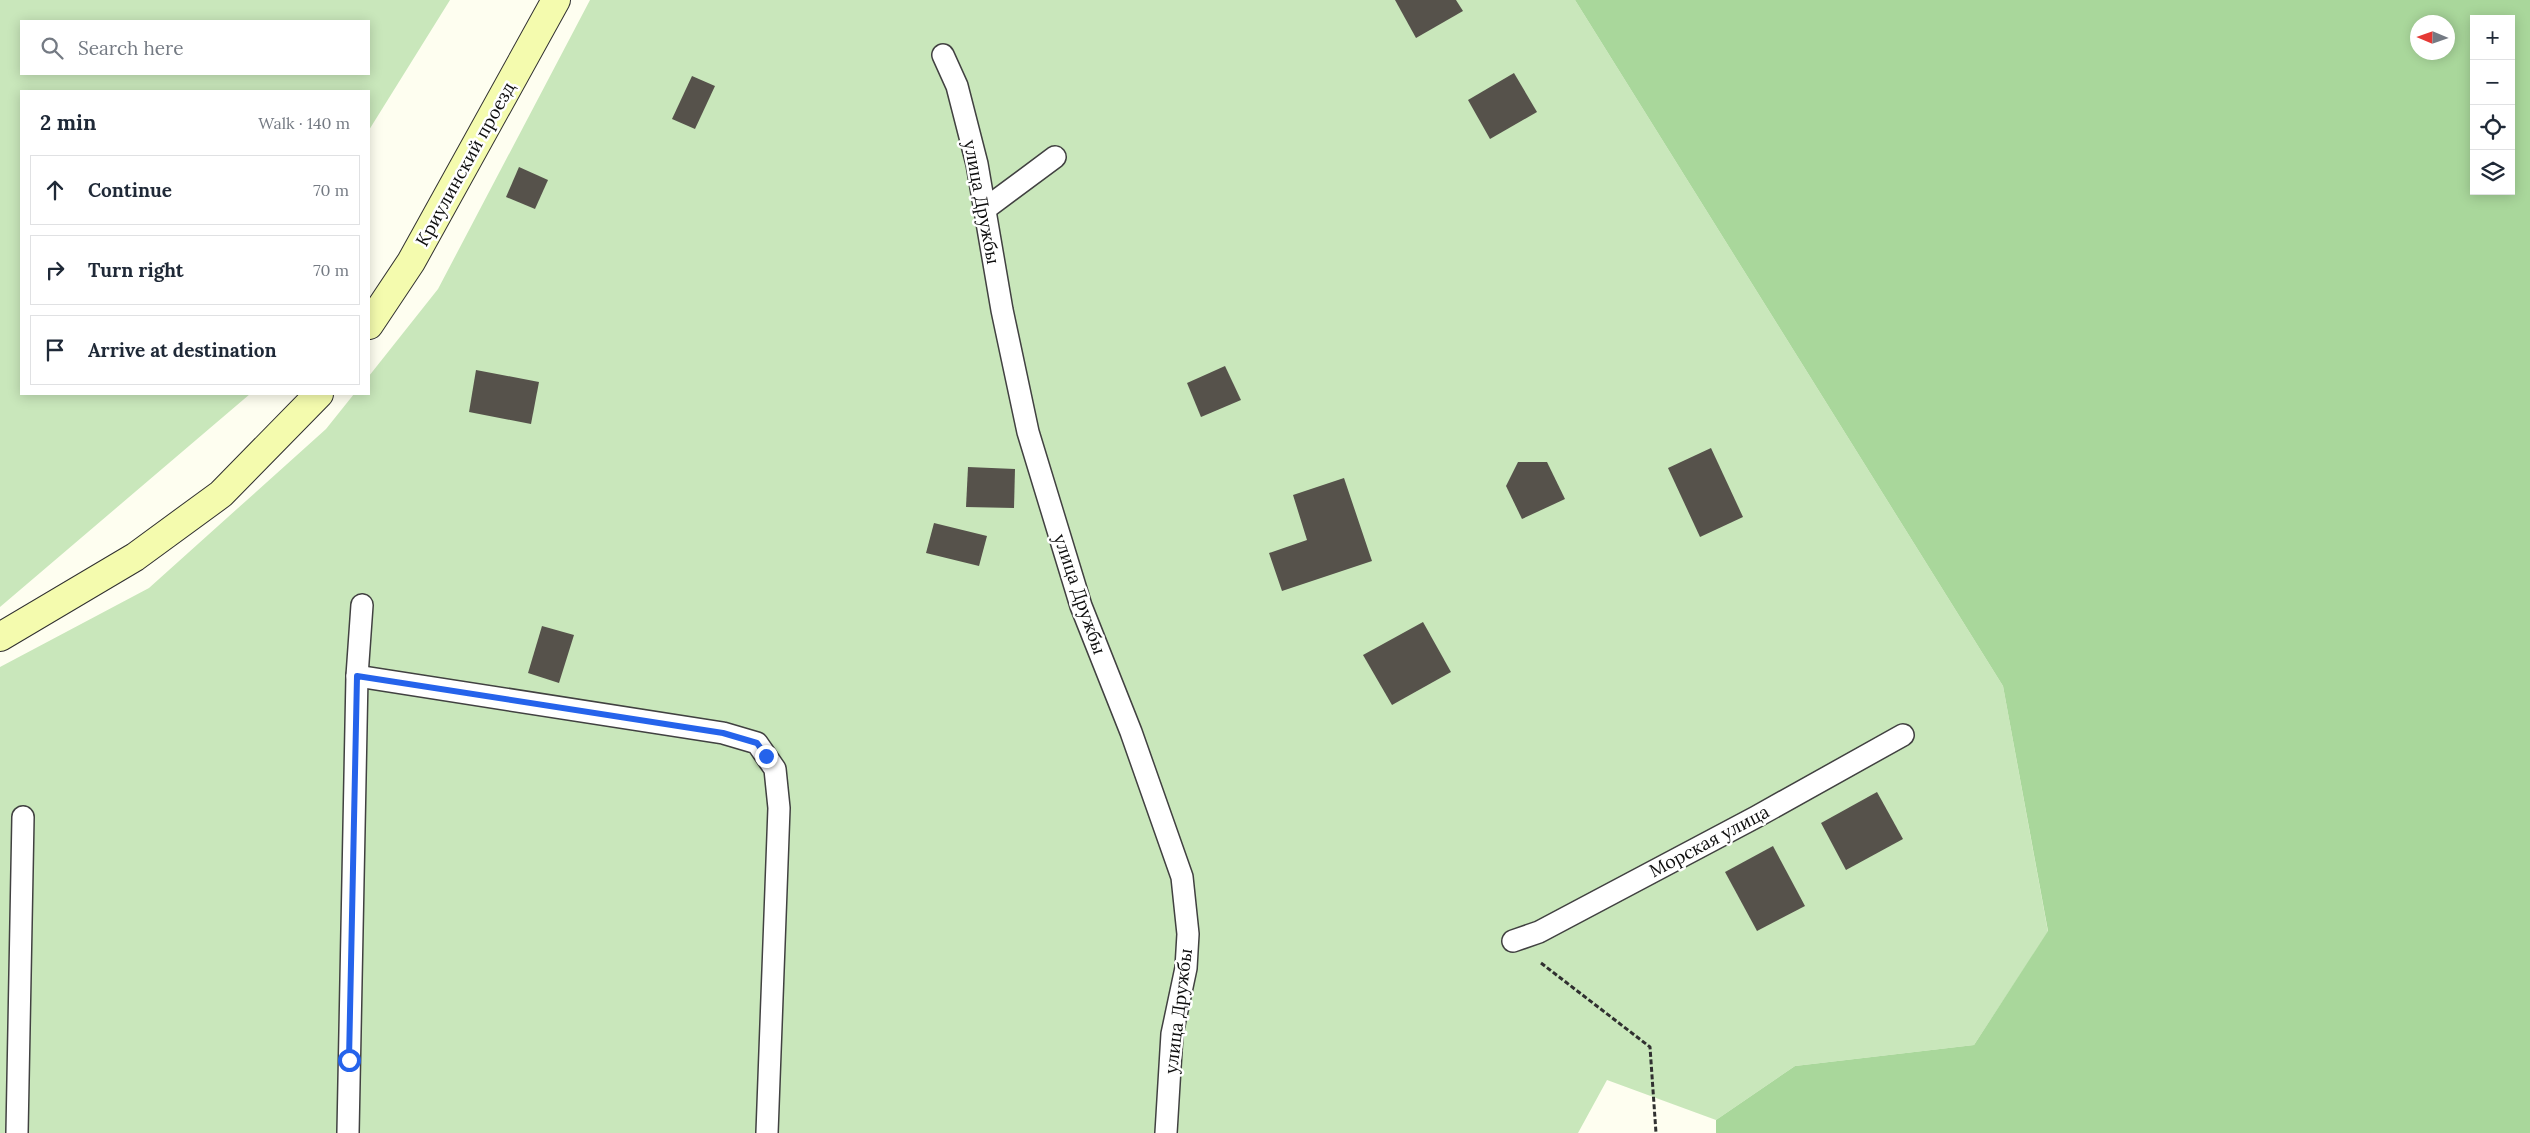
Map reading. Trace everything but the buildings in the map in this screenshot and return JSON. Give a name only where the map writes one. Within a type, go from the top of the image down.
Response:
[{"type":"street","name":"Криулинский проезд","points":[[370,324],[411,262],[556,0]]},
{"type":"street","points":[[0,637],[135,557],[221,494],[318,395]]},
{"type":"lane","name":"улица Дружбы","points":[[943,55],[957,86],[977,164],[1002,310],[1028,432],[1082,606],[1131,732],[1182,877],[1188,934],[1186,968],[1172,1034],[1166,1133]]},
{"type":"lane","points":[[985,209],[1055,157]]},
{"type":"lane","points":[[348,1133],[357,676],[362,605]]},
{"type":"lane","points":[[357,676],[723,733],[757,743],[775,769],[779,808],[767,1133]]},
{"type":"lane","name":"Морская улица","points":[[1513,941],[1539,932],[1756,817],[1903,735]]},
{"type":"lane","points":[[17,1133],[23,818]]},
{"type":"path","points":[[1513,941],[1650,1047],[1656,1133]]},
{"type":"green space","points":[[0,0],[450,0],[370,128],[370,90],[20,90],[20,395],[249,395],[0,607]]},
{"type":"green space","points":[[590,0],[1575,0],[2003,686],[2048,932],[1974,1045],[1795,1066],[1716,1120],[1607,1080],[1578,1133],[0,1133],[0,667],[149,588],[326,429],[353,395],[370,395],[370,375],[438,289]]},
{"type":"green space","points":[[1575,0],[2530,0],[2530,1133],[1716,1133],[1716,1120],[1795,1066],[1974,1045],[2048,931],[2003,686]]},
{"type":"route","points":[[349,1060],[357,676],[723,733],[757,743],[766,756]]}]
